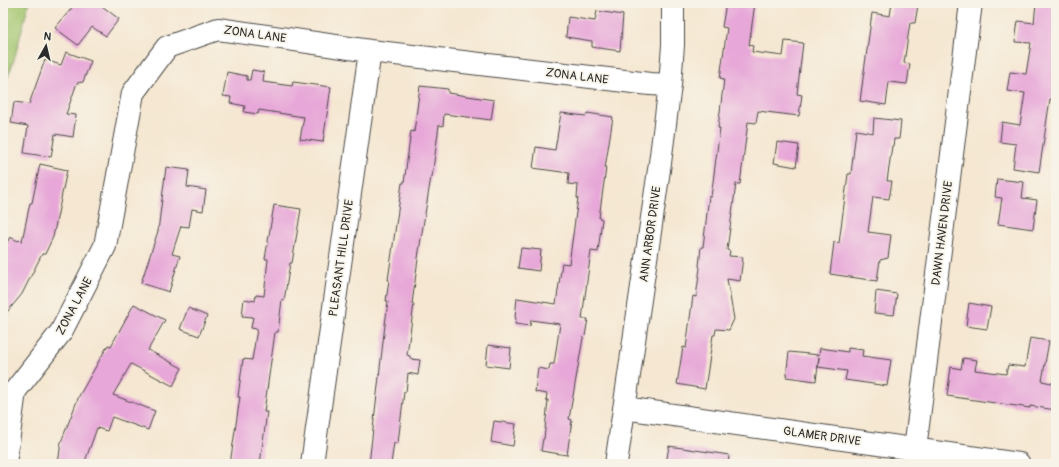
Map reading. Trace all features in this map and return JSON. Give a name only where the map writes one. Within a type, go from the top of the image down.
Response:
[{"type":"street","name":"ANN ARBOR DRIVE","points":[[616,464],[670,86],[673,3]]},
{"type":"street","name":"DAWN HAVEN DRIVE","points":[[915,457],[971,3]]},
{"type":"street","name":"ZONA LANE","points":[[9,395],[61,332],[105,246],[133,93],[167,47],[218,29],[370,51],[670,86]]},
{"type":"street","name":"PLEASANT HILL DRIVE","points":[[312,464],[370,51]]},
{"type":"street","points":[[4,464],[9,395]]},
{"type":"street","name":"GLAMER DRIVE","points":[[624,408],[915,457],[1019,464]]},
{"type":"green space","points":[[3,3],[29,3],[14,60],[3,90]]},
{"type":"building","points":[[76,3],[98,3],[119,19],[106,36],[92,27],[78,45],[55,28]]},
{"type":"building","points":[[726,3],[755,3],[749,45],[753,46],[752,52],[783,56],[785,41],[803,43],[797,94],[802,95],[799,116],[758,111],[756,123],[748,122],[740,184],[736,184],[727,250],[730,251],[729,256],[743,257],[740,281],[727,279],[734,319],[729,330],[716,329],[715,335],[713,335],[705,389],[677,384],[683,347],[686,348],[693,296],[696,297],[701,247],[703,247],[709,196],[711,197],[720,128],[718,128],[724,79],[720,78],[727,28],[722,27]]},
{"type":"building","points":[[892,3],[918,5],[915,23],[910,23],[904,63],[910,64],[907,84],[889,82],[886,105],[860,101],[872,13],[890,16]]},
{"type":"building","points":[[1036,3],[1056,3],[1056,62],[1054,79],[1056,79],[1056,100],[1050,99],[1039,172],[1013,168],[1016,144],[1000,142],[1002,122],[1020,125],[1025,93],[1007,91],[1010,72],[1026,74],[1031,43],[1015,42],[1018,21],[1034,23]]},
{"type":"building","points":[[597,11],[623,15],[620,51],[592,47],[592,41],[566,37],[568,17],[595,21]]},
{"type":"building","points":[[66,52],[91,61],[83,82],[77,83],[66,114],[76,115],[73,137],[55,134],[51,157],[24,153],[28,126],[11,123],[14,102],[29,104],[45,60],[61,65]]},
{"type":"building","points":[[252,70],[264,72],[263,82],[292,86],[293,82],[331,87],[323,142],[300,139],[304,117],[259,110],[258,114],[244,112],[245,106],[230,103],[231,97],[223,96],[227,72],[247,76],[247,80],[250,80]]},
{"type":"building","points":[[420,86],[448,89],[448,93],[494,100],[491,120],[444,114],[443,126],[439,125],[432,177],[419,251],[407,355],[410,356],[410,359],[420,360],[418,375],[408,373],[406,392],[404,392],[398,443],[394,443],[391,464],[369,464],[388,301],[386,301],[388,280],[402,183],[404,183],[411,131],[414,132]]},
{"type":"building","points":[[561,113],[586,116],[587,113],[613,117],[599,218],[602,219],[598,252],[591,251],[582,319],[588,319],[585,336],[583,338],[569,419],[572,420],[567,455],[541,451],[544,439],[548,400],[546,400],[547,394],[535,392],[538,368],[549,370],[550,364],[554,364],[560,324],[531,320],[530,326],[515,324],[517,298],[556,304],[562,263],[569,264],[578,198],[578,185],[568,184],[569,173],[533,168],[536,147],[555,150]]},
{"type":"building","points":[[874,118],[901,121],[899,139],[894,139],[892,146],[887,181],[892,181],[889,199],[873,197],[868,232],[891,235],[888,258],[880,260],[877,281],[830,274],[834,242],[839,243],[848,174],[851,174],[856,130],[873,133]]},
{"type":"building","points":[[777,142],[799,145],[796,167],[774,163]]},
{"type":"building","points":[[40,164],[67,170],[53,237],[45,254],[42,254],[22,294],[3,317],[3,250],[10,237],[18,241],[22,241]]},
{"type":"building","points":[[166,167],[189,170],[187,187],[206,190],[203,211],[192,209],[189,227],[181,226],[172,254],[180,256],[169,292],[141,283],[158,231]]},
{"type":"building","points":[[997,179],[1024,182],[1022,198],[1037,200],[1033,229],[998,224],[1002,198],[995,197]]},
{"type":"building","points":[[274,205],[301,209],[284,301],[282,299],[278,332],[275,332],[264,412],[267,412],[260,464],[230,464],[240,397],[238,397],[243,359],[252,360],[257,329],[251,328],[253,317],[242,316],[244,299],[255,301],[256,295],[264,296],[268,259],[265,259]]},
{"type":"building","points":[[521,248],[541,250],[539,271],[518,268]]},
{"type":"building","points":[[876,291],[897,294],[894,315],[874,313]]},
{"type":"building","points":[[969,303],[991,307],[987,329],[966,326]]},
{"type":"building","points":[[134,304],[165,320],[148,350],[182,368],[173,386],[131,364],[113,395],[155,411],[148,430],[112,417],[107,431],[97,428],[84,464],[58,464],[61,442],[79,396],[108,345],[111,346]]},
{"type":"building","points":[[188,308],[207,316],[199,336],[180,329]]},
{"type":"building","points":[[1030,338],[1049,341],[1042,381],[1056,384],[1056,410],[1030,406],[1030,408],[947,396],[951,367],[961,369],[963,358],[977,360],[975,370],[1006,374],[1008,365],[1025,367]]},
{"type":"building","points":[[488,345],[511,348],[509,368],[486,365]]},
{"type":"building","points":[[820,348],[848,352],[848,348],[863,350],[862,356],[891,360],[887,386],[845,380],[847,371],[818,367],[819,357],[816,381],[786,377],[789,352],[819,355]]},
{"type":"building","points":[[494,421],[516,424],[513,446],[491,442]]},
{"type":"building","points":[[669,446],[729,455],[728,464],[666,464]]},
{"type":"waterway","points":[[3,11],[4,3]]}]
